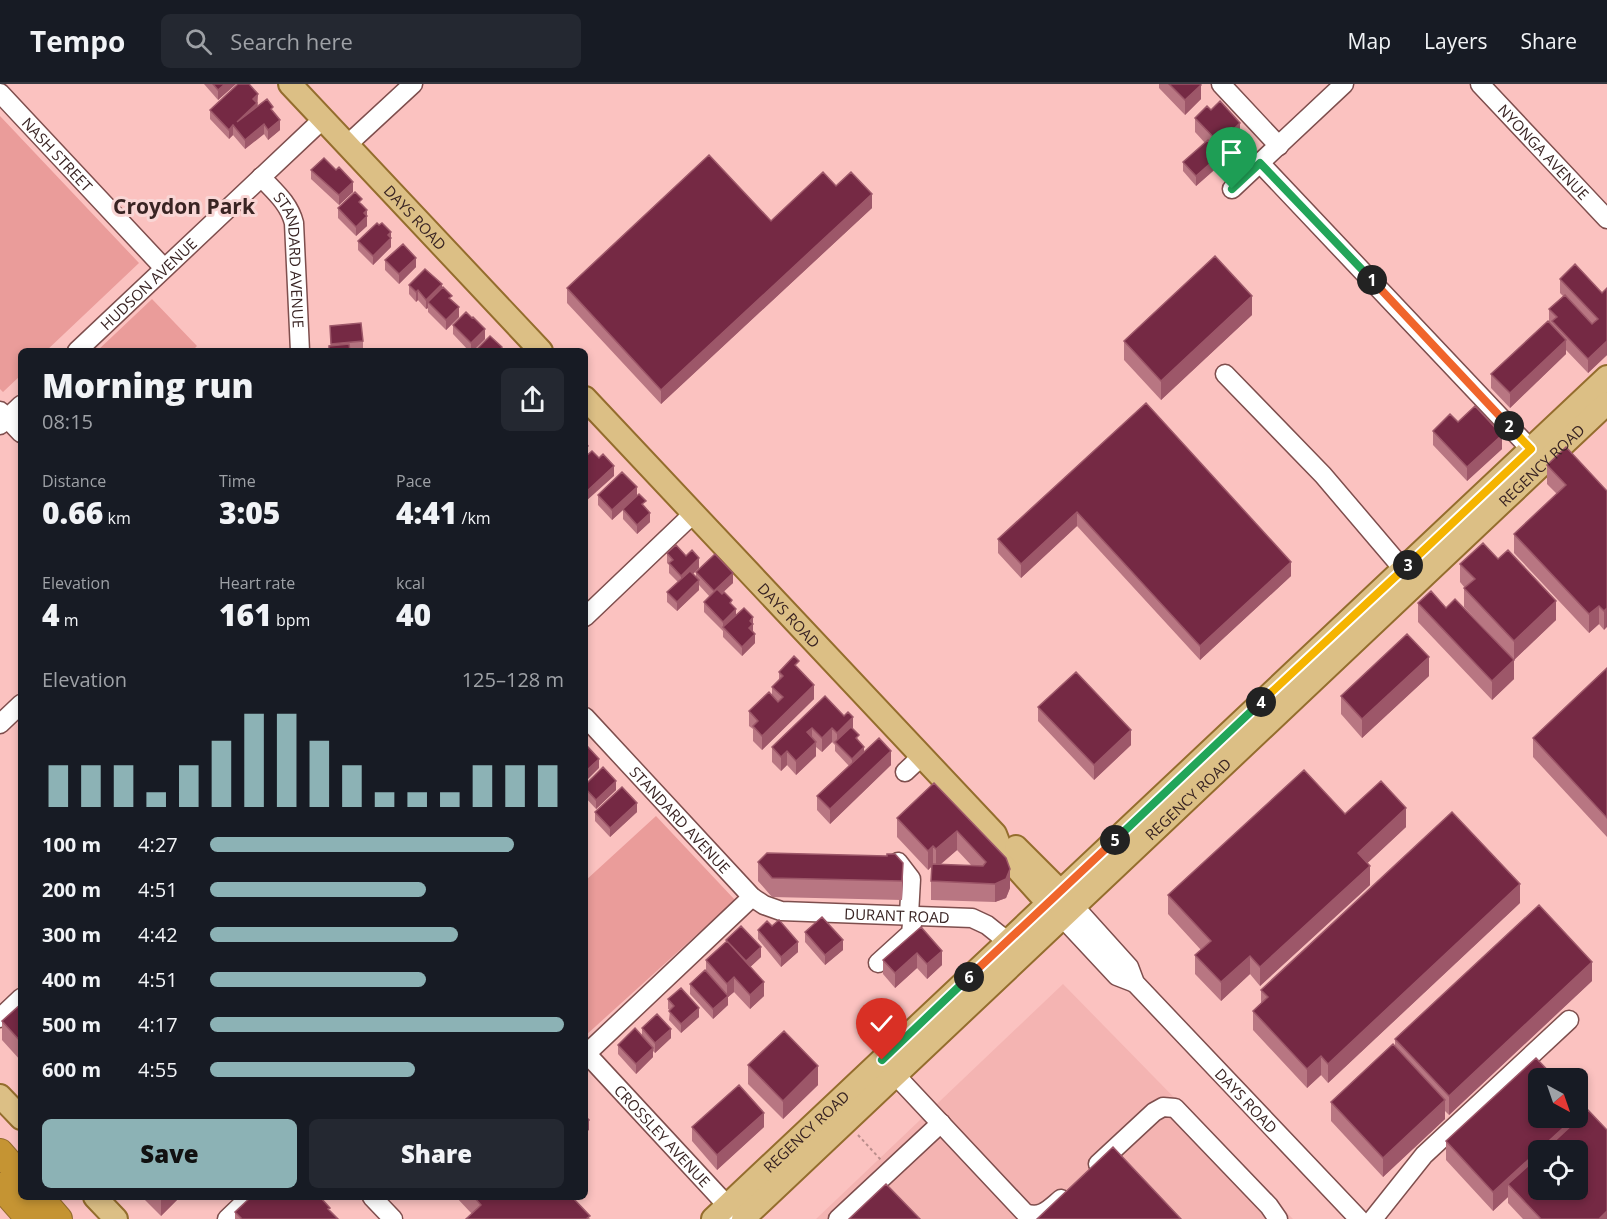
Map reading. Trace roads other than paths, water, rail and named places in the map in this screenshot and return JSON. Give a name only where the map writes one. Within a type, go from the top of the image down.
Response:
[{"type":"highway","points":[[0,1152],[18,1173]]},
{"type":"highway","points":[[0,1186],[29,1219]]},
{"type":"highway","points":[[43,1200],[59,1219]]},
{"type":"main road","name":"DAYS ROAD","points":[[290,84],[538,348]]},
{"type":"main road","name":"REGENCY ROAD","points":[[731,1216],[1537,456],[1607,377]]},
{"type":"main road","name":"DAYS ROAD","points":[[588,401],[922,756],[939,787],[995,834],[1010,841],[1061,904]]},
{"type":"main road","name":"REGENCY ROAD","points":[[889,1067],[1010,938],[1061,904],[1402,569],[1537,456],[1607,403]]},
{"type":"main road","name":"DAYS ROAD","points":[[995,834],[1002,852],[1020,872],[1061,904]]},
{"type":"main road","points":[[1010,938],[1025,909],[1026,884],[1020,872]]},
{"type":"main road","points":[[0,1096],[18,1116]]},
{"type":"main road","points":[[98,1200],[116,1219]]},
{"type":"street","points":[[347,145],[413,84]]},
{"type":"street","points":[[1221,84],[1279,146]]},
{"type":"street","points":[[1232,189],[1344,84]]},
{"type":"street","name":"NYONGA AVENUE","points":[[1480,84],[1607,219]]},
{"type":"street","name":"NASH STREET","points":[[0,93],[164,268]]},
{"type":"street","name":"HUDSON AVENUE","points":[[80,348],[323,119]]},
{"type":"street","points":[[1260,163],[1537,456]]},
{"type":"street","name":"STANDARD AVENUE","points":[[261,177],[286,203],[292,213],[300,348]]},
{"type":"street","points":[[1226,374],[1323,475],[1402,569]]},
{"type":"street","points":[[18,407],[2,418],[18,431]]},
{"type":"street","points":[[588,614],[694,513]]},
{"type":"street","points":[[0,724],[18,707]]},
{"type":"street","name":"STANDARD AVENUE","points":[[588,720],[752,897],[764,905],[781,911]]},
{"type":"street","points":[[905,772],[922,756]]},
{"type":"street","points":[[878,963],[911,933],[911,879],[898,862]]},
{"type":"street","points":[[588,1051],[752,897]]},
{"type":"street","name":"DAYS ROAD","points":[[1061,904],[1130,967],[1135,982],[1359,1219]]},
{"type":"street","name":"DURANT ROAD","points":[[781,911],[972,918],[1010,938]]},
{"type":"street","points":[[0,1018],[18,1001]]},
{"type":"street","points":[[1373,1219],[1424,1155],[1569,1020]]},
{"type":"street","name":"CROSSLEY AVENUE","points":[[588,1055],[731,1216]]},
{"type":"street","points":[[889,1067],[1025,1213],[1033,1216],[1045,1214],[1070,1190]]},
{"type":"street","points":[[1087,1175],[1154,1112],[1163,1107],[1175,1108],[1269,1206],[1278,1219]]},
{"type":"street","points":[[838,1219],[941,1123]]},
{"type":"street","points":[[227,1219],[247,1200]]},
{"type":"street","points":[[375,1200],[393,1219]]},
{"type":"district","name":"Croydon Park","points":[[184,206]]}]
